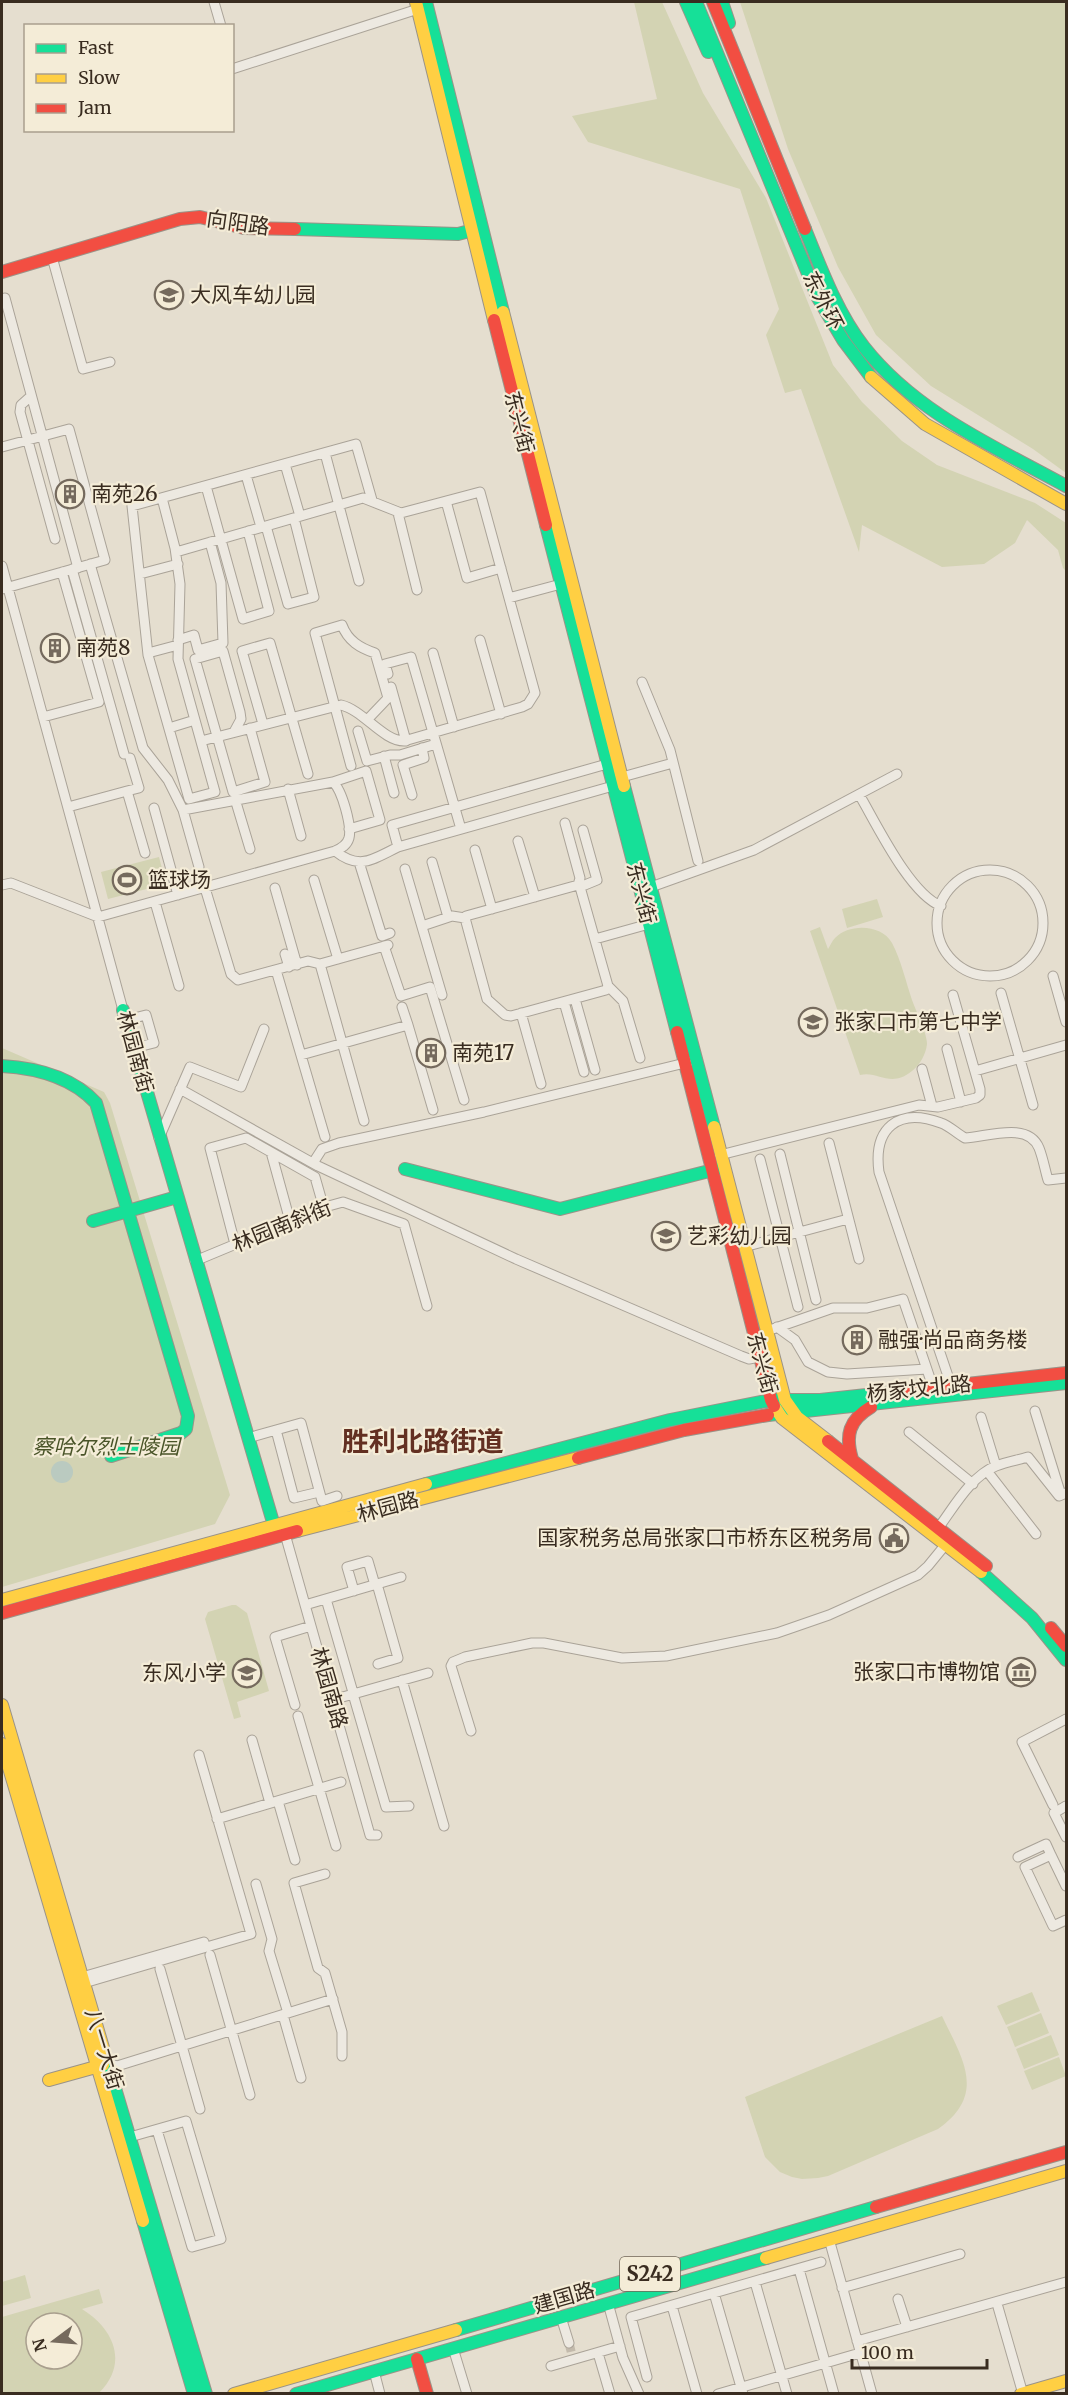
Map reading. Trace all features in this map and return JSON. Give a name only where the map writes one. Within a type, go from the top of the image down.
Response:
[{"type":"main road","points":[[686,2],[740,128],[785,217]]},
{"type":"main road","name":"东外环","points":[[696,2],[818,298],[843,340],[870,376],[925,424],[1066,504]]},
{"type":"main road","points":[[713,2],[819,265],[864,347],[902,385],[944,420],[1066,486]]},
{"type":"main road","points":[[722,2],[761,122]]},
{"type":"main road","name":"东兴街","points":[[422,5],[476,230],[566,583],[613,762],[651,887],[654,922]]},
{"type":"main road","name":"向阳路","points":[[2,272],[180,219],[201,217],[244,228],[458,234],[476,230]]},
{"type":"main road","name":"东兴街","points":[[620,782],[717,1169],[771,1400],[778,1413],[800,1432],[948,1540],[1035,1610],[1066,1646]]},
{"type":"main road","name":"林园南街","points":[[125,1015],[195,1261],[279,1532]]},
{"type":"main road","name":"东兴街","points":[[690,1062],[720,1155],[717,1169],[772,1329],[785,1400],[792,1412],[939,1527],[948,1540],[971,1563],[1032,1618],[1066,1660]]},
{"type":"main road","points":[[2,1066],[31,1068],[45,1072],[91,1096],[96,1102],[188,1416],[187,1424],[181,1433],[111,1456]]},
{"type":"main road","points":[[405,1169],[561,1209],[717,1169]]},
{"type":"main road","points":[[93,1221],[177,1197]]},
{"type":"main road","name":"杨家坟北路","points":[[771,1400],[820,1400],[1066,1373]]},
{"type":"main road","name":"杨家坟北路","points":[[778,1413],[1066,1383]]},
{"type":"main road","name":"林园路","points":[[2,1613],[670,1420],[771,1400]]},
{"type":"main road","points":[[852,1460],[847,1445],[850,1425],[855,1417],[876,1404]]},
{"type":"main road","name":"林园路","points":[[2,1600],[667,1434],[778,1413]]},
{"type":"main road","points":[[748,1417],[774,1422],[800,1432]]},
{"type":"main road","name":"八一大街","points":[[2,1705],[83,1980],[103,2065],[130,2137],[206,2394]]},
{"type":"main road","name":"八一大街","points":[[2,1744],[103,2065],[194,2394]]},
{"type":"main road","points":[[49,2080],[103,2065]]},
{"type":"main road","name":"建国路","points":[[234,2394],[1066,2152]]},
{"type":"main road","name":"建国路","points":[[296,2394],[1066,2171]]},
{"type":"main road","points":[[412,2342],[427,2394]]},
{"type":"main road","points":[[1022,2393],[1066,2384]]},
{"type":"street","points":[[213,2],[220,24]]},
{"type":"street","points":[[234,68],[422,5]]},
{"type":"street","points":[[52,257],[83,369],[110,362]]},
{"type":"street","points":[[2,299],[5,298],[75,568],[127,756],[139,788],[68,807]]},
{"type":"street","points":[[20,412],[21,405],[31,396]]},
{"type":"street","points":[[17,399],[56,539]]},
{"type":"street","points":[[2,447],[69,429],[105,560],[5,589]]},
{"type":"street","points":[[162,498],[176,552],[181,596],[178,659],[215,792],[189,799],[148,653],[132,506],[357,444],[372,500]]},
{"type":"street","points":[[325,453],[359,581]]},
{"type":"street","points":[[246,475],[288,604],[314,597],[285,464]]},
{"type":"street","points":[[206,486],[243,619],[269,611],[248,531]]},
{"type":"street","points":[[176,552],[363,498],[398,513],[480,492],[535,693],[528,704],[406,741],[394,739],[348,707],[335,706],[201,741]]},
{"type":"street","points":[[446,501],[467,578],[501,568]]},
{"type":"street","points":[[398,513],[417,590]]},
{"type":"street","points":[[148,653],[194,635],[198,650],[223,643],[221,583],[210,542]]},
{"type":"street","points":[[90,564],[143,748],[168,780],[183,810],[199,867]]},
{"type":"street","points":[[140,574],[177,564]]},
{"type":"street","name":"林园南街","points":[[2,566],[5,589],[43,717],[125,1015]]},
{"type":"street","points":[[43,717],[99,702],[62,572]]},
{"type":"street","points":[[509,598],[566,583]]},
{"type":"street","points":[[351,766],[315,633],[342,625],[345,633],[355,644],[375,653],[388,698],[367,720]]},
{"type":"street","points":[[480,640],[501,714]]},
{"type":"street","points":[[263,724],[242,651],[270,643],[308,774]]},
{"type":"street","points":[[234,732],[240,719],[240,712],[223,651],[195,659],[233,792],[265,782],[250,728]]},
{"type":"street","points":[[433,653],[454,727]]},
{"type":"street","points":[[406,741],[385,664],[411,657],[461,829]]},
{"type":"street","points":[[642,682],[673,764],[699,861]]},
{"type":"street","points":[[168,728],[195,720]]},
{"type":"street","points":[[358,731],[367,761],[384,756],[400,755],[436,744]]},
{"type":"street","points":[[412,795],[403,765],[424,758],[422,748]]},
{"type":"street","points":[[384,756],[394,793]]},
{"type":"street","points":[[398,847],[392,825],[613,762]]},
{"type":"street","points":[[335,851],[353,862],[359,862],[398,847],[620,782],[673,764]]},
{"type":"street","points":[[183,810],[333,782],[366,771],[380,820],[349,829]]},
{"type":"street","points":[[651,887],[754,850],[860,796],[897,774]]},
{"type":"street","points":[[2,885],[11,883],[98,917],[335,851],[344,847],[349,838],[349,829],[338,787],[333,782]]},
{"type":"street","points":[[288,789],[301,836]]},
{"type":"street","points":[[128,791],[145,853]]},
{"type":"street","points":[[860,796],[915,887],[932,903],[941,906]]},
{"type":"street","points":[[235,799],[250,849]]},
{"type":"street","points":[[154,808],[178,895]]},
{"type":"street","points":[[565,823],[580,878],[579,886],[608,986],[623,1001],[640,1058]]},
{"type":"street","points":[[422,926],[448,917],[465,918],[597,880],[583,830]]},
{"type":"street","points":[[518,841],[535,897]]},
{"type":"street","points":[[475,850],[492,909]]},
{"type":"street","points":[[359,862],[382,936],[390,933]]},
{"type":"street","points":[[432,862],[448,917]]},
{"type":"street","points":[[405,869],[441,995]]},
{"type":"street","points":[[999,870],[1015,876],[1029,886],[1038,900],[1043,917],[1042,934],[1036,951],[1024,964],[1008,973],[991,976],[973,973],[958,964],[946,951],[939,935],[938,917],[941,906],[952,886],[966,876],[982,871],[999,870]]},
{"type":"street","points":[[314,880],[338,959]]},
{"type":"street","points":[[205,888],[233,978],[242,980],[313,961],[320,964],[386,946],[398,993],[401,996],[430,987],[464,1100]]},
{"type":"street","points":[[275,888],[293,966]]},
{"type":"street","points":[[155,902],[179,986]]},
{"type":"street","points":[[465,918],[487,999],[505,1015],[602,993],[608,986]]},
{"type":"street","points":[[595,939],[654,922]]},
{"type":"street","points":[[285,954],[293,966]]},
{"type":"street","points":[[320,964],[364,1121]]},
{"type":"street","points":[[276,970],[325,1137]]},
{"type":"street","points":[[1053,976],[1066,1022]]},
{"type":"street","points":[[1000,993],[1033,1105]]},
{"type":"street","points":[[720,1155],[919,1105],[939,1107],[980,1095],[953,995]]},
{"type":"street","points":[[575,999],[595,1070]]},
{"type":"street","points":[[564,1002],[584,1072]]},
{"type":"street","points":[[402,1007],[433,1110]]},
{"type":"street","points":[[521,1013],[541,1084]]},
{"type":"street","points":[[125,1015],[146,1015],[149,1024],[154,1043],[134,1048]]},
{"type":"street","points":[[301,1055],[408,1025]]},
{"type":"street","points":[[159,1138],[190,1068],[241,1087],[264,1029]]},
{"type":"street","points":[[975,1071],[1066,1045]]},
{"type":"street","points":[[947,1049],[965,1101]]},
{"type":"street","points":[[313,1163],[322,1149],[339,1143],[484,1112],[690,1062]]},
{"type":"street","points":[[922,1069],[932,1106]]},
{"type":"street","points":[[180,1089],[313,1163],[516,1259],[741,1356],[749,1359],[760,1357]]},
{"type":"street","points":[[965,1101],[966,1089]]},
{"type":"street","points":[[951,1385],[879,1172],[877,1159],[883,1133],[891,1125],[912,1118],[923,1118],[944,1124],[965,1138],[1013,1132],[1023,1133],[1039,1146],[1048,1180],[1066,1178]]},
{"type":"street","points":[[235,1244],[210,1148],[246,1138],[315,1177],[321,1198]]},
{"type":"street","points":[[829,1143],[859,1259]]},
{"type":"street","points":[[271,1152],[290,1221]]},
{"type":"street","points":[[780,1154],[816,1300]]},
{"type":"street","points":[[760,1159],[798,1307]]},
{"type":"street","name":"林园南斜街","points":[[195,1261],[290,1221],[343,1202],[404,1224],[427,1306]]},
{"type":"street","points":[[744,1247],[848,1219]]},
{"type":"street","points":[[772,1329],[833,1308],[867,1308],[903,1299],[933,1387]]},
{"type":"street","points":[[772,1329],[795,1340],[808,1362],[828,1372],[847,1374],[927,1369]]},
{"type":"street","points":[[939,1527],[973,1484],[992,1469],[1028,1457],[1059,1496],[1064,1494],[1035,1411]]},
{"type":"street","points":[[981,1417],[992,1469],[1036,1534]]},
{"type":"street","points":[[249,1438],[301,1423],[322,1501],[337,1497]]},
{"type":"street","points":[[276,1430],[294,1498],[315,1493]]},
{"type":"street","points":[[909,1432],[973,1484]]},
{"type":"street","name":"林园南路","points":[[279,1532],[305,1605],[370,1835],[377,1835]]},
{"type":"street","points":[[471,1731],[451,1666],[453,1662],[465,1657],[532,1643],[544,1643],[598,1655],[642,1659],[753,1639],[829,1615],[918,1575],[948,1540]]},
{"type":"street","points":[[354,1591],[347,1567],[368,1561],[398,1658],[378,1664]]},
{"type":"street","points":[[305,1605],[401,1577]]},
{"type":"street","points":[[326,1599],[386,1807],[409,1806]]},
{"type":"street","points":[[295,1705],[275,1637],[311,1626]]},
{"type":"street","points":[[332,1700],[352,1691],[428,1673]]},
{"type":"street","points":[[402,1680],[444,1826]]},
{"type":"street","points":[[1053,1805],[1022,1742],[1066,1719],[1061,1710]]},
{"type":"street","points":[[298,1716],[336,1845]]},
{"type":"street","points":[[252,1740],[295,1860]]},
{"type":"street","points":[[83,1980],[251,1934],[199,1755]]},
{"type":"street","points":[[217,1819],[340,1782]]},
{"type":"street","points":[[1066,1806],[1054,1813],[1066,1837]]},
{"type":"street","points":[[1018,1857],[1046,1844],[1066,1886]]},
{"type":"street","points":[[1051,1855],[1025,1867],[1053,1926],[1066,1920]]},
{"type":"street","points":[[325,1874],[294,1883],[318,1968],[325,1973],[333,1999],[342,2032],[342,2056]]},
{"type":"street","points":[[256,1884],[272,1938],[269,1951],[301,2078]]},
{"type":"street","points":[[83,1980],[204,1942]]},
{"type":"street","points":[[210,1954],[250,2095]]},
{"type":"street","points":[[160,1969],[200,2109]]},
{"type":"street","points":[[103,2065],[117,2066],[333,1999]]},
{"type":"street","points":[[130,2137],[186,2121],[220,2239],[192,2247],[157,2130]]},
{"type":"street","points":[[829,2239],[872,2394]]},
{"type":"street","points":[[842,2288],[960,2254]]},
{"type":"street","points":[[647,2377],[630,2318],[821,2262]]},
{"type":"street","points":[[799,2269],[834,2394]]},
{"type":"street","points":[[755,2282],[787,2394]]},
{"type":"street","points":[[857,2341],[1066,2282]]},
{"type":"street","points":[[714,2294],[742,2390]]},
{"type":"street","points":[[898,2299],[907,2327]]},
{"type":"street","points":[[608,2303],[620,2346],[639,2394]]},
{"type":"street","points":[[672,2306],[697,2394]]},
{"type":"street","points":[[998,2307],[1022,2393]]},
{"type":"street","points":[[561,2317],[569,2343]]},
{"type":"street","points":[[551,2366],[620,2346]]},
{"type":"street","points":[[453,2348],[467,2394]]},
{"type":"street","points":[[598,2353],[610,2394]]},
{"type":"street","points":[[718,2394],[742,2390],[782,2375],[860,2353]]},
{"type":"street","points":[[374,2371],[380,2394]]},
{"type":"green space","points":[[634,2],[662,2],[703,93],[766,198],[833,365],[862,402],[902,441],[937,465],[1035,503],[1066,523],[1066,571],[1058,550],[1027,520],[1015,543],[984,564],[942,567],[862,525],[859,552],[801,389],[785,393],[766,335],[779,309],[740,189],[588,142],[572,116],[657,99]]},
{"type":"green space","points":[[740,2],[1066,2],[1066,473],[1033,449],[931,386],[876,335],[838,267],[788,149]]},
{"type":"green space","name":"篮球场","points":[[159,857],[166,884],[108,899],[101,872]]},
{"type":"green space","points":[[877,899],[883,917],[847,928],[842,909]]},
{"type":"green space","points":[[820,927],[828,949],[841,933],[857,928],[881,932],[892,943],[927,1039],[925,1052],[920,1062],[915,1069],[904,1076],[891,1079],[867,1074],[860,1075],[810,931]]},
{"type":"green space","name":"察哈尔烈士陵园","points":[[2,1048],[104,1092],[110,1103],[230,1495],[215,1524],[2,1587]]},
{"type":"green space","points":[[236,1605],[247,1613],[269,1691],[237,1702],[241,1717],[234,1719],[205,1619],[208,1612]]},
{"type":"green space","points":[[1032,1992],[1040,2011],[1006,2025],[997,2006]]},
{"type":"green space","points":[[1041,2013],[1049,2033],[1015,2047],[1007,2027]]},
{"type":"green space","points":[[942,2016],[963,2062],[966,2089],[962,2103],[953,2116],[938,2129],[828,2176],[818,2178],[792,2177],[780,2172],[765,2157],[745,2097]]},
{"type":"green space","points":[[1051,2035],[1059,2055],[1024,2069],[1016,2049]]},
{"type":"green space","points":[[1059,2057],[1066,2076],[1032,2090],[1024,2071]]},
{"type":"green space","points":[[25,2275],[31,2298],[2,2306],[2,2282]]},
{"type":"green space","points":[[99,2289],[103,2303],[82,2309],[102,2326],[114,2347],[113,2370],[108,2382],[99,2393],[2,2393],[2,2317]]},
{"type":"shaded area","points":[[58,1461],[66,1461],[73,1468],[73,1476],[66,1483],[58,1483],[51,1476],[51,1468]]},
{"type":"tunnel","points":[[569,2343],[573,2359]]},
{"type":"traffic: fast","points":[[426,2],[503,312]]},
{"type":"traffic: fast","points":[[686,2],[708,52]]},
{"type":"traffic: fast","points":[[696,2],[818,298],[843,340],[871,377]]},
{"type":"traffic: fast","points":[[722,2],[729,23]]},
{"type":"traffic: fast","points":[[295,229],[458,234],[477,229]]},
{"type":"traffic: fast","points":[[805,229],[846,320],[864,347],[885,370],[932,410],[958,427],[1066,486]]},
{"type":"traffic: fast","points":[[546,525],[677,1032]]},
{"type":"traffic: fast","points":[[624,786],[714,1127]]},
{"type":"traffic: fast","points":[[123,1010],[275,1529]]},
{"type":"traffic: fast","points":[[2,1066],[53,1075],[76,1087],[96,1103],[188,1416],[186,1429],[181,1433],[111,1456]]},
{"type":"traffic: fast","points":[[405,1169],[560,1209],[717,1169]]},
{"type":"traffic: fast","points":[[93,1221],[177,1197]]},
{"type":"traffic: fast","points":[[768,1415],[1066,1383]]},
{"type":"traffic: fast","points":[[426,1484],[670,1420],[771,1400],[820,1400],[904,1391]]},
{"type":"traffic: fast","points":[[981,1572],[1032,1618],[1066,1660]]},
{"type":"traffic: fast","points":[[106,2058],[206,2394]]},
{"type":"traffic: fast","points":[[456,2330],[876,2207]]},
{"type":"traffic: fast","points":[[143,2221],[194,2394]]},
{"type":"traffic: fast","points":[[296,2394],[766,2258]]},
{"type":"traffic: slow","points":[[416,2],[494,320]]},
{"type":"traffic: slow","points":[[503,312],[624,786]]},
{"type":"traffic: slow","points":[[871,377],[925,424],[1066,504]]},
{"type":"traffic: slow","points":[[714,1127],[785,1400],[797,1417],[828,1441]]},
{"type":"traffic: slow","points":[[774,1406],[782,1418],[981,1572]]},
{"type":"traffic: slow","points":[[297,1531],[578,1458]]},
{"type":"traffic: slow","points":[[2,1600],[426,1484]]},
{"type":"traffic: slow","points":[[2,1705],[106,2058]]},
{"type":"traffic: slow","points":[[2,1744],[143,2221]]},
{"type":"traffic: slow","points":[[49,2080],[103,2065]]},
{"type":"traffic: slow","points":[[766,2258],[1066,2171]]},
{"type":"traffic: slow","points":[[234,2394],[456,2330]]},
{"type":"traffic: slow","points":[[1021,2394],[1066,2381]]},
{"type":"traffic: jam","points":[[713,2],[805,229]]},
{"type":"traffic: jam","points":[[2,272],[180,219],[200,217],[244,228],[295,229]]},
{"type":"traffic: jam","points":[[494,320],[546,525]]},
{"type":"traffic: jam","points":[[677,1032],[774,1406]]},
{"type":"traffic: jam","points":[[904,1391],[1066,1373]]},
{"type":"traffic: jam","points":[[852,1459],[849,1435],[853,1423],[871,1407]]},
{"type":"traffic: jam","points":[[578,1458],[684,1430],[768,1415]]},
{"type":"traffic: jam","points":[[828,1441],[986,1566]]},
{"type":"traffic: jam","points":[[2,1613],[297,1531]]},
{"type":"traffic: jam","points":[[1051,1628],[1066,1646]]},
{"type":"traffic: jam","points":[[876,2207],[1066,2152]]},
{"type":"traffic: jam","points":[[417,2359],[427,2394]]},
{"type":"place","name":"大风车幼儿园","points":[[169,295]]},
{"type":"place","name":"南苑26","points":[[70,494]]},
{"type":"place","name":"南苑8","points":[[55,648]]},
{"type":"place","name":"篮球场","points":[[127,880]]},
{"type":"place","name":"张家口市第七中学","points":[[813,1022]]},
{"type":"place","name":"南苑17","points":[[431,1053]]},
{"type":"place","name":"艺彩幼儿园","points":[[666,1236]]},
{"type":"place","name":"融强·尚品商务楼","points":[[857,1340]]},
{"type":"place","name":"国家税务总局张家口市桥东区税务局","points":[[894,1538]]},
{"type":"place","name":"张家口市博物馆","points":[[1021,1672]]},
{"type":"place","name":"东风小学","points":[[247,1673]]},
{"type":"district","name":"胜利北路街道","points":[[423,1442]]}]
